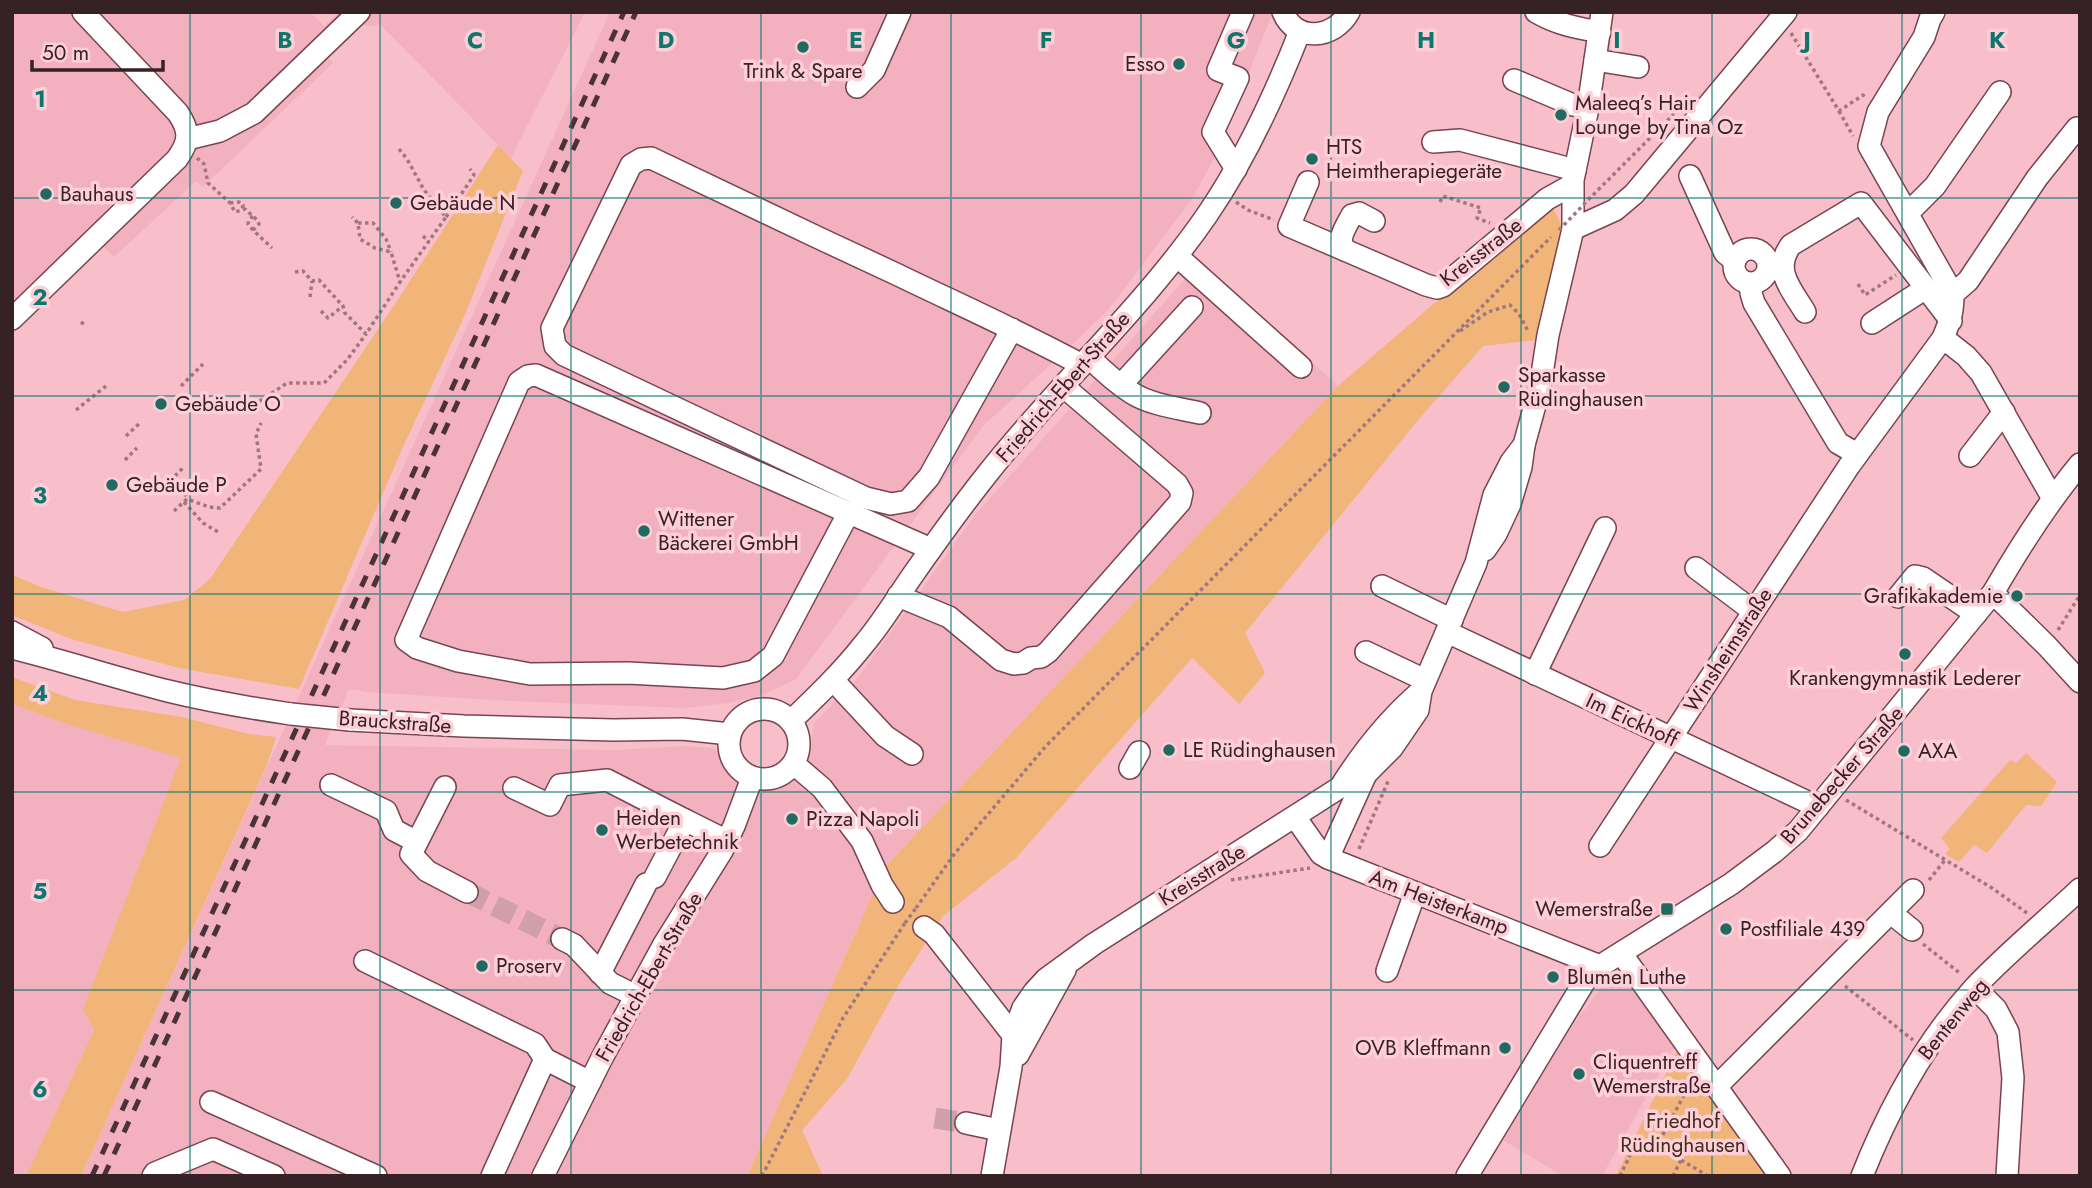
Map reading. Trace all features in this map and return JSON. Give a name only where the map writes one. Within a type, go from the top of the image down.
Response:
[{"type":"street","points":[[12,319],[177,159],[186,147],[186,126],[178,113],[83,12]]},
{"type":"street","points":[[187,139],[220,131],[254,113],[359,12]]},
{"type":"street","points":[[857,88],[874,70],[900,12]]},
{"type":"street","points":[[1236,169],[1213,132],[1238,78],[1217,70],[1243,12]]},
{"type":"street","points":[[1283,12],[1292,25],[1311,34],[1333,30],[1351,13]]},
{"type":"street","points":[[1536,12],[1562,24],[1599,35],[1620,51]]},
{"type":"street","points":[[1562,12],[1580,20],[1638,66]]},
{"type":"street","points":[[1934,12],[1924,37],[1878,112],[1869,146],[1953,294],[1953,315],[1947,329]]},
{"type":"street","points":[[1566,229],[1615,210],[1634,194],[1783,17]]},
{"type":"street","name":"Friedrich-Ebert-Straße","points":[[791,720],[833,681],[866,643],[988,472],[1177,256],[1236,169],[1267,110],[1300,31]]},
{"type":"street","name":"Kreisstraße","points":[[992,1176],[1023,1008],[1034,992],[1046,979],[1094,944],[1339,788],[1366,774],[1392,748],[1418,710],[1423,686],[1476,563],[1494,495],[1511,462],[1524,445],[1540,387],[1599,35]]},
{"type":"street","points":[[1514,80],[1573,105],[1588,108]]},
{"type":"street","points":[[1908,213],[1935,186],[2000,92]]},
{"type":"street","points":[[1953,294],[1968,281],[2037,178],[2077,128]]},
{"type":"street","points":[[1439,146],[1460,140],[1574,177]]},
{"type":"street","points":[[1012,329],[929,477],[908,501],[891,504],[866,498],[564,355],[555,346],[552,328],[631,165],[641,159],[651,158],[1012,329],[1086,361],[1133,394],[1162,405],[1200,413]]},
{"type":"street","points":[[1690,176],[1725,253],[1735,261]]},
{"type":"street","name":"Kreisstraße","points":[[1345,250],[1437,288],[1443,286],[1574,177]]},
{"type":"street","points":[[1308,182],[1289,226],[1345,250]]},
{"type":"street","points":[[1805,312],[1784,278],[1782,267],[1785,254],[1791,245],[1861,203],[1926,288],[1947,329],[1980,373],[2052,497]]},
{"type":"street","points":[[1345,250],[1340,239],[1352,215],[1359,214],[1374,221]]},
{"type":"street","points":[[1746,250],[1759,251],[1768,264],[1765,277],[1751,284],[1735,274],[1737,256],[1746,250]]},
{"type":"street","points":[[1177,256],[1301,367]]},
{"type":"street","points":[[1751,284],[1754,303],[1839,443],[1857,454]]},
{"type":"street","points":[[1872,323],[1926,288]]},
{"type":"street","points":[[1121,384],[1192,307]]},
{"type":"street","name":"Winsheimstraße","points":[[1600,846],[1857,454],[1947,329]]},
{"type":"street","points":[[849,512],[773,656],[754,671],[723,678],[628,673],[530,674],[458,661],[417,648],[406,640],[519,382],[528,376],[536,375],[849,512],[931,549]]},
{"type":"street","points":[[898,596],[949,617],[1001,660],[1014,664],[1041,657],[1180,502],[1182,493],[1177,484],[1063,386]]},
{"type":"street","points":[[1970,456],[2004,412]]},
{"type":"street","name":"Brunebecker Straße","points":[[1467,1176],[1586,979],[1600,966],[1731,884],[1798,831],[1993,593],[2052,497],[2080,464]]},
{"type":"street","points":[[1535,674],[1605,528]]},
{"type":"street","points":[[1696,568],[1753,611]]},
{"type":"street","points":[[1898,597],[1915,576],[1923,578],[1976,614]]},
{"type":"street","name":"Im Eickhoff","points":[[1382,586],[1535,674],[1670,738],[1825,799]]},
{"type":"street","points":[[1993,593],[2080,682]]},
{"type":"street","name":"Brauckstraße","points":[[12,632],[66,661]]},
{"type":"street","name":"Brauckstraße","points":[[12,648],[170,691],[248,708],[291,714],[350,720],[559,729],[682,729],[730,734]]},
{"type":"street","points":[[1366,652],[1423,686]]},
{"type":"street","points":[[833,681],[885,736],[912,754]]},
{"type":"street","name":"Kreisstraße","points":[[1339,788],[1352,768],[1423,686]]},
{"type":"street","points":[[770,709],[779,711],[791,720],[800,739],[794,764],[784,774],[766,780],[752,778],[736,766],[729,742],[730,734],[739,719],[753,710],[770,709]]},
{"type":"street","points":[[794,764],[822,788],[862,841],[882,885],[893,902]]},
{"type":"street","points":[[1295,817],[1325,856],[1366,774]]},
{"type":"street","name":"Friedrich-Ebert-Straße","points":[[543,1176],[664,944],[727,841],[752,778]]},
{"type":"street","points":[[514,788],[558,809],[560,785],[607,780],[727,841]]},
{"type":"street","points":[[331,785],[386,811],[394,830],[417,842]]},
{"type":"street","points":[[444,787],[411,854],[427,871],[467,892]]},
{"type":"street","points":[[600,972],[685,820]]},
{"type":"street","name":"Am Heisterkamp","points":[[1325,856],[1600,966]]},
{"type":"street","name":"Bentenweg","points":[[1862,1176],[1901,1092],[1926,1050],[1975,987],[2080,889]]},
{"type":"street","points":[[1717,1086],[1913,890]]},
{"type":"street","points":[[1387,971],[1415,892]]},
{"type":"street","points":[[1891,914],[1912,930]]},
{"type":"street","points":[[915,919],[934,934],[1019,1039]]},
{"type":"street","points":[[562,939],[574,945],[610,983],[636,996]]},
{"type":"street","points":[[1621,953],[1780,1176]]},
{"type":"street","points":[[365,961],[536,1044],[545,1059],[590,1082]]},
{"type":"street","points":[[1975,987],[1996,1009],[2008,1032],[2013,1078],[2007,1176]]},
{"type":"street","points":[[492,1176],[545,1059]]},
{"type":"street","points":[[211,1102],[376,1176]]},
{"type":"street","points":[[966,1124],[999,1130]]},
{"type":"street","points":[[153,1176],[213,1149],[274,1176]]},
{"type":"path","points":[[1783,17],[1839,111],[1863,95],[1878,112]]},
{"type":"path","points":[[399,149],[446,217]]},
{"type":"path","points":[[204,164],[208,183],[230,203],[235,212],[244,209],[259,224],[253,230]]},
{"type":"path","points":[[248,409],[287,383],[324,383],[347,360],[474,175],[470,169]]},
{"type":"path","points":[[1566,229],[1602,187]]},
{"type":"path","points":[[1222,193],[1248,210],[1289,226]]},
{"type":"path","points":[[1440,202],[1443,196],[1481,208],[1478,218],[1497,226],[1505,234]]},
{"type":"path","points":[[230,203],[239,202],[243,205],[242,210]]},
{"type":"path","points":[[253,216],[248,220],[248,224],[272,248]]},
{"type":"path","points":[[352,217],[358,223],[360,239],[375,248],[391,252]]},
{"type":"path","points":[[358,223],[373,223],[386,239],[400,282]]},
{"type":"path","points":[[423,236],[429,242]]},
{"type":"path","points":[[762,1176],[843,1018],[915,919],[955,853],[1046,746],[1545,243]]},
{"type":"path","points":[[1858,284],[1865,295],[1909,267]]},
{"type":"path","points":[[295,272],[303,271],[313,281]]},
{"type":"path","points":[[313,281],[319,280],[366,334]]},
{"type":"path","points":[[310,297],[313,281]]},
{"type":"path","points":[[1452,336],[1488,312],[1510,305],[1519,314],[1529,332],[1548,335]]},
{"type":"path","points":[[321,311],[328,318],[343,306]]},
{"type":"path","points":[[81,322],[86,326]]},
{"type":"path","points":[[181,386],[203,364]]},
{"type":"path","points":[[76,410],[106,386]]},
{"type":"path","points":[[126,436],[141,422]]},
{"type":"path","points":[[174,511],[187,499],[220,509],[261,469],[256,434],[261,423]]},
{"type":"path","points":[[125,460],[137,448]]},
{"type":"path","points":[[170,481],[184,467]]},
{"type":"path","points":[[184,496],[198,482]]},
{"type":"path","points":[[184,502],[203,523],[220,533]]},
{"type":"path","points":[[2047,646],[2080,595]]},
{"type":"path","points":[[1351,867],[1400,756],[1392,748]]},
{"type":"path","points":[[1825,799],[1945,860],[1992,888],[2043,924]]},
{"type":"path","points":[[1217,865],[1226,880],[1316,867],[1325,856]]},
{"type":"path","points":[[1913,890],[1927,883],[1945,860]]},
{"type":"path","points":[[1912,930],[1915,938],[1975,987]]},
{"type":"path","points":[[1830,974],[1926,1050]]},
{"type":"path","points":[[1620,1176],[1635,1145],[1652,1155],[1701,1064]]},
{"type":"path","points":[[1657,1146],[1704,1175]]},
{"type":"path","points":[[1673,1176],[1681,1160]]},
{"type":"shaded area","points":[[12,12],[310,12],[324,26],[339,12],[585,12],[511,158],[379,23],[375,26],[361,25],[327,56],[333,63],[203,187],[196,181],[114,257],[87,230],[12,303]]},
{"type":"shaded area","points":[[610,12],[1273,12],[1216,155],[1192,199],[1109,309],[983,426],[796,679],[762,695],[728,703],[686,708],[509,701],[349,689],[325,745],[617,750],[684,746],[713,748],[728,764],[734,779],[768,790],[782,785],[800,772],[810,748],[814,723],[857,679],[975,515],[1201,261],[1338,386],[885,867],[747,1176],[81,1176]]},
{"type":"shaded area","points":[[12,704],[66,724],[181,757],[94,1030],[26,1176],[12,1176]]},
{"type":"shaded area","points":[[1616,977],[1629,986],[1675,1046],[1602,1176],[1563,1176],[1501,1139],[1574,1024],[1607,980]]},
{"type":"green space","points":[[498,145],[523,171],[464,317],[402,449],[299,689],[179,668],[71,639],[12,615],[12,575],[41,587],[123,612],[184,600],[210,579]]},
{"type":"green space","points":[[1551,203],[1569,241],[1536,340],[1483,346],[1419,419],[1245,633],[1265,673],[1239,704],[1192,658],[1016,858],[943,916],[898,986],[847,1079],[802,1130],[823,1176],[747,1176],[885,867],[1338,386]]},
{"type":"green space","points":[[12,677],[75,700],[182,717],[249,734],[276,737],[267,765],[81,1176],[26,1176],[94,1030],[83,1009],[181,758],[66,724],[12,704]]},
{"type":"green space","points":[[2026,753],[2057,782],[2041,806],[2026,805],[1987,853],[1974,845],[1959,862],[1945,854],[1950,849],[1941,838],[2010,760],[2016,763]]},
{"type":"green space","name":"Friedhof Rüdinghausen","points":[[1677,1051],[1767,1176],[1616,1176]]},
{"type":"tunnel","points":[[467,892],[562,939]]},
{"type":"tunnel","points":[[935,1118],[966,1123]]},
{"type":"railway","points":[[92,1176],[624,12]]},
{"type":"railway","points":[[104,1176],[636,12]]},
{"type":"place","name":"Trink & Spare","points":[[803,47]]},
{"type":"place","name":"Esso","points":[[1179,64]]},
{"type":"place","name":"Maleeq’s Hair Lounge by Tina Oz","points":[[1561,115]]},
{"type":"place","name":"HTS Heimtherapiegeräte","points":[[1312,159]]},
{"type":"place","name":"Bauhaus","points":[[46,194]]},
{"type":"place","name":"Gebäude N","points":[[396,203]]},
{"type":"place","name":"Sparkasse Rüdinghausen","points":[[1504,387]]},
{"type":"place","name":"Gebäude O","points":[[161,404]]},
{"type":"place","name":"Gebäude P","points":[[112,485]]},
{"type":"place","name":"Wittener Bäckerei GmbH","points":[[644,531]]},
{"type":"place","name":"Grafikakademie","points":[[2017,596]]},
{"type":"place","name":"Krankengymnastik Lederer","points":[[1905,654]]},
{"type":"place","name":"LE Rüdinghausen","points":[[1169,750]]},
{"type":"place","name":"AXA","points":[[1904,751]]},
{"type":"place","name":"Pizza Napoli","points":[[792,819]]},
{"type":"place","name":"Heiden Werbetechnik","points":[[602,830]]},
{"type":"place","name":"Wemerstraße","points":[[1667,909]]},
{"type":"place","name":"Postfiliale 439","points":[[1726,929]]},
{"type":"place","name":"Proserv","points":[[482,966]]},
{"type":"place","name":"Blumen Luthe","points":[[1553,977]]},
{"type":"place","name":"OVB Kleffmann","points":[[1505,1048]]},
{"type":"place","name":"Cliquentreff Wemerstraße","points":[[1579,1074]]}]
